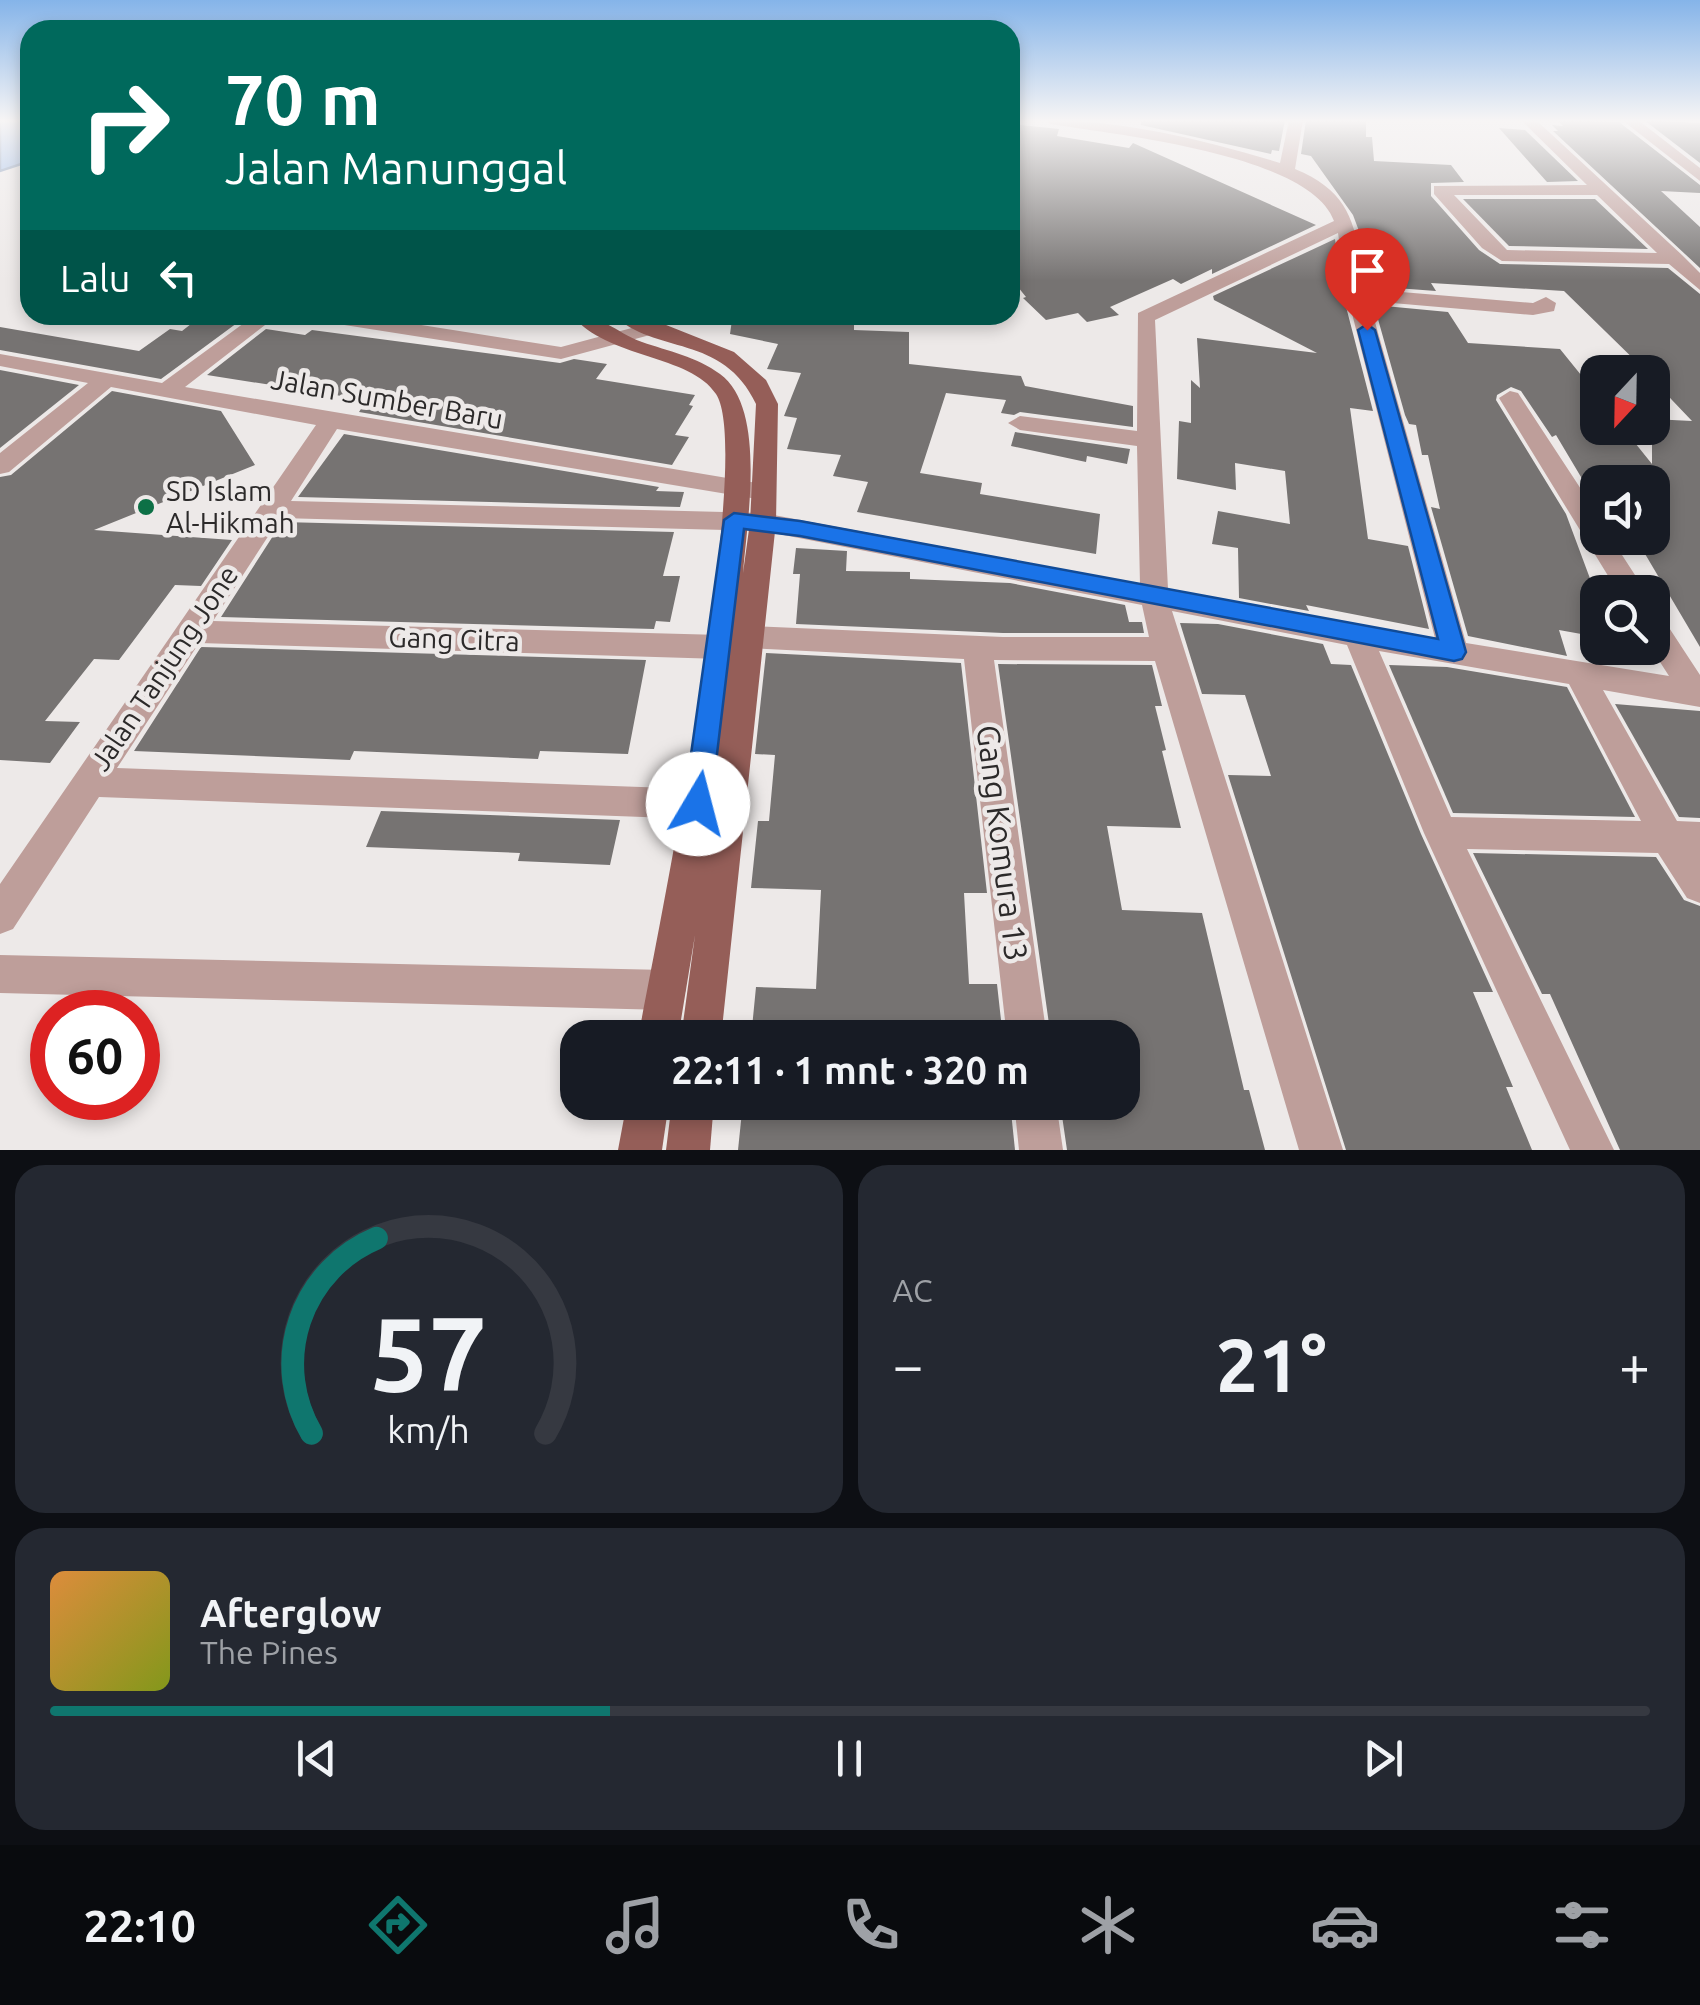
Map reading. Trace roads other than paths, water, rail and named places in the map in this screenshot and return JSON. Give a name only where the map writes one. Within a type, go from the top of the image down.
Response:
[{"type":"main road","points":[[621,327],[654,328],[735,362],[762,388],[768,404],[750,506],[735,642],[703,1020]]},
{"type":"main road","points":[[621,327],[727,391],[738,410],[750,506]]},
{"type":"main road","points":[[661,1020],[698,804],[735,642]]},
{"type":"main road","points":[[640,1150],[645,1120]]},
{"type":"main road","points":[[688,1150],[691,1120]]},
{"type":"street","points":[[1294,174],[1330,196],[1342,224],[1357,294],[1454,652]]},
{"type":"street","points":[[1583,174],[1700,284]]},
{"type":"street","points":[[1598,190],[1440,190],[1502,255],[1675,259]]},
{"type":"street","points":[[1321,1150],[1166,649],[1154,596],[1146,317],[1342,224]]},
{"type":"street","points":[[1357,294],[1532,310],[1547,307],[1546,302]]},
{"type":"street","points":[[167,390],[255,325]]},
{"type":"street","points":[[382,325],[560,353],[621,327]]},
{"type":"street","name":"Jalan Sumber Baru","points":[[0,360],[331,421],[750,506]]},
{"type":"street","points":[[0,466],[108,378]]},
{"type":"street","points":[[1510,398],[1580,509]]},
{"type":"street","name":"Jalan Tanjung Jone","points":[[0,916],[331,421]]},
{"type":"street","points":[[1020,423],[1148,440]]},
{"type":"street","points":[[273,510],[750,506],[1154,596],[1358,636],[1698,694]]},
{"type":"street","name":"Gang Citra","points":[[187,632],[1166,649]]},
{"type":"street","points":[[1358,636],[1440,833],[1592,1150]]},
{"type":"street","name":"Gang Komura 13","points":[[978,648],[1024,1020]]},
{"type":"street","points":[[1670,651],[1698,694]]},
{"type":"street","points":[[1577,671],[1684,838],[1700,886]]},
{"type":"street","points":[[86,782],[698,804]]},
{"type":"street","points":[[1440,833],[1684,838]]},
{"type":"street","points":[[0,974],[666,990]]},
{"type":"street","points":[[1036,1120],[1040,1150]]},
{"type":"place","name":"SD Islam Al-Hikmah","points":[[146,507]]}]
